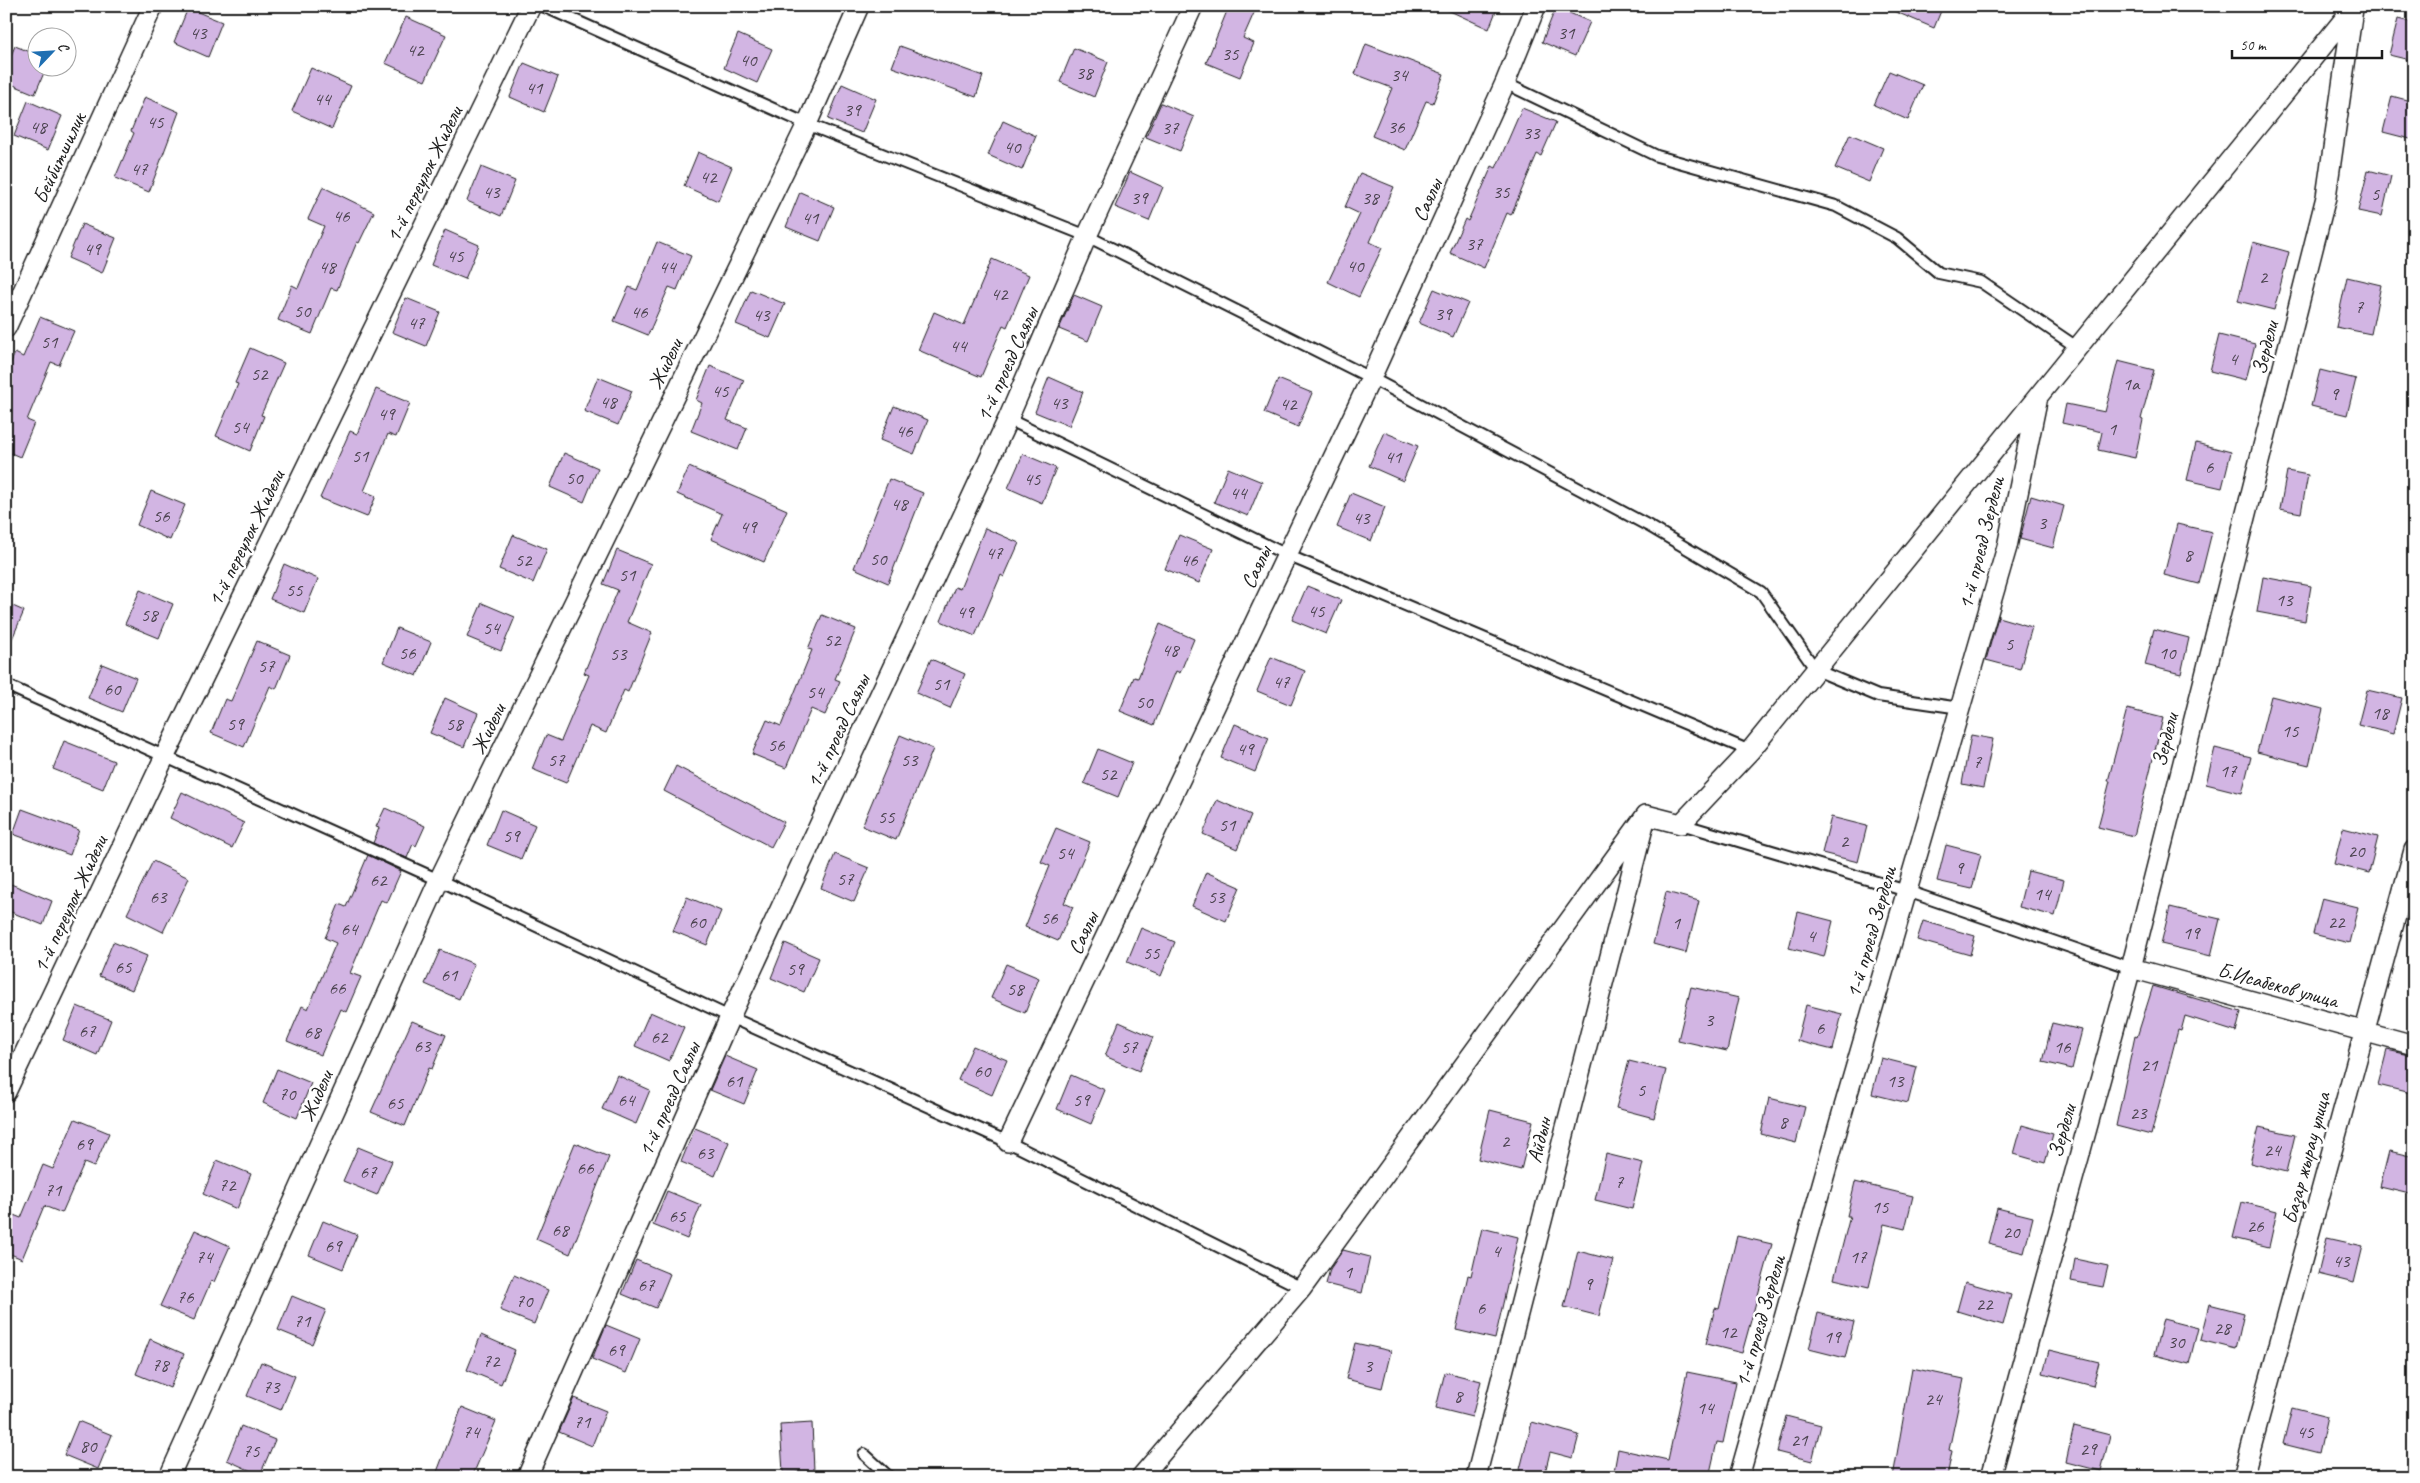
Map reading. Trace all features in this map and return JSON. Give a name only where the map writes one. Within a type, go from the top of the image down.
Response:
[{"type":"street","name":"Бейбитшилик","points":[[6,328],[153,6]]},
{"type":"street","name":"1-й переулок Жидели","points":[[6,1092],[164,758],[531,6]]},
{"type":"street","name":"Жидели","points":[[169,1477],[439,880],[807,124],[859,6]]},
{"type":"street","name":"1-й проезд Саялы","points":[[527,1477],[730,1017],[1008,419],[1087,236],[1193,6]]},
{"type":"street","name":"Саялы","points":[[1008,1142],[1371,378],[1505,83],[1536,6]]},
{"type":"street","points":[[1141,1477],[1302,1288],[1646,815],[1681,824],[1750,751],[2354,7]]},
{"type":"street","name":"Зердели","points":[[1991,1477],[2130,968],[2326,197],[2354,7]]},
{"type":"street","name":"1-й проезд Зердели","points":[[1739,1477],[2007,547],[2038,397]]},
{"type":"street","name":"Айдын","points":[[1476,1477],[1646,815]]},
{"type":"street","name":"Базар жырау улица","points":[[2243,1477],[2414,850]]},
{"type":"street","name":"Б.Исабеков улица","points":[[2130,968],[2414,1044]]},
{"type":"lane","points":[[543,6],[807,124],[1087,236],[1371,378],[1649,526],[1760,592],[1816,670],[1878,696],[1960,708]]},
{"type":"lane","points":[[1505,83],[1658,156],[1836,206],[1897,238],[1939,273],[1981,282],[2078,348]]},
{"type":"lane","points":[[1008,419],[1287,555],[1750,751]]},
{"type":"lane","points":[[6,685],[164,758],[439,880],[730,1017],[1008,1142],[1302,1288]]},
{"type":"lane","points":[[1681,824],[1907,891],[2130,968]]},
{"type":"lane","points":[[864,1454],[889,1477]]},
{"type":"building","points":[[1229,6],[1257,6],[1243,38],[1254,43],[1240,77],[1206,63]]},
{"type":"building","points":[[1439,6],[1498,6],[1489,29]]},
{"type":"building","points":[[1882,6],[1943,6],[1934,28]]},
{"type":"building","points":[[1556,7],[1590,22],[1575,56],[1542,42]]},
{"type":"building","points":[[188,8],[222,22],[208,57],[174,42]]},
{"type":"building","points":[[406,17],[446,35],[425,81],[385,63]]},
{"type":"building","points":[[2398,19],[2414,23],[2414,61],[2389,55]]},
{"type":"building","points":[[738,34],[772,49],[757,83],[724,68]]},
{"type":"building","points":[[1366,44],[1444,74],[1433,103],[1426,101],[1405,150],[1372,136],[1392,88],[1355,74]]},
{"type":"building","points":[[15,46],[28,51],[28,78],[42,78],[35,94],[6,82],[6,67]]},
{"type":"building","points":[[900,46],[983,76],[976,97],[892,67]]},
{"type":"building","points":[[1074,48],[1108,62],[1094,97],[1060,82]]},
{"type":"building","points":[[524,63],[558,77],[544,112],[510,97]]},
{"type":"building","points":[[311,68],[351,86],[332,129],[292,111]]},
{"type":"building","points":[[1889,71],[1923,85],[1908,120],[1874,105]]},
{"type":"building","points":[[842,84],[876,99],[862,133],[828,119]]},
{"type":"building","points":[[2392,96],[2414,102],[2414,140],[2383,132]]},
{"type":"building","points":[[145,97],[179,112],[149,192],[115,178],[134,133],[131,131]]},
{"type":"building","points":[[28,101],[62,116],[48,150],[14,136]]},
{"type":"building","points":[[1161,103],[1194,117],[1180,151],[1146,137]]},
{"type":"building","points":[[1522,108],[1556,122],[1541,156],[1537,154],[1511,215],[1507,213],[1484,268],[1450,253],[1465,219],[1468,221],[1492,166],[1496,168]]},
{"type":"building","points":[[1003,121],[1036,136],[1022,170],[988,155]]},
{"type":"building","points":[[1850,134],[1883,148],[1869,182],[1835,168]]},
{"type":"building","points":[[698,152],[732,167],[718,201],[684,186]]},
{"type":"building","points":[[481,167],[515,181],[501,216],[467,201]]},
{"type":"building","points":[[2368,170],[2391,176],[2382,216],[2358,211]]},
{"type":"building","points":[[1130,172],[1163,187],[1149,221],[1115,207]]},
{"type":"building","points":[[1360,173],[1394,187],[1370,242],[1382,248],[1359,297],[1328,282],[1360,214],[1345,207]]},
{"type":"building","points":[[323,187],[374,212],[359,243],[357,242],[337,290],[331,288],[312,334],[278,320],[292,285],[298,288],[324,226],[308,219]]},
{"type":"building","points":[[800,192],[834,207],[820,241],[786,227]]},
{"type":"building","points":[[82,224],[116,238],[102,273],[68,258]]},
{"type":"building","points":[[445,230],[479,245],[465,279],[431,265]]},
{"type":"building","points":[[657,242],[691,256],[677,290],[669,287],[648,335],[614,321],[629,287],[637,290]]},
{"type":"building","points":[[2253,242],[2289,252],[2274,310],[2238,301]]},
{"type":"building","points":[[992,259],[1029,275],[1007,327],[1003,325],[981,377],[918,350],[934,312],[964,325]]},
{"type":"building","points":[[2347,277],[2381,285],[2371,334],[2336,327]]},
{"type":"building","points":[[1434,289],[1468,303],[1453,337],[1419,323]]},
{"type":"building","points":[[751,290],[785,304],[770,338],[736,324]]},
{"type":"building","points":[[1074,295],[1102,307],[1088,341],[1059,329]]},
{"type":"building","points":[[406,298],[440,312],[426,346],[392,332]]},
{"type":"building","points":[[40,317],[74,331],[59,365],[51,362],[27,420],[34,423],[20,457],[6,451],[6,374],[15,353],[23,357]]},
{"type":"building","points":[[2219,335],[2255,344],[2246,380],[2210,371]]},
{"type":"building","points":[[250,348],[284,363],[261,415],[264,416],[250,451],[216,436],[238,384],[235,383]]},
{"type":"building","points":[[2118,361],[2154,370],[2141,419],[2143,420],[2135,458],[2098,450],[2102,432],[2062,423],[2066,404],[2105,412]]},
{"type":"building","points":[[710,366],[744,380],[727,420],[747,428],[738,450],[691,431],[702,403],[696,400]]},
{"type":"building","points":[[2320,370],[2356,379],[2347,415],[2311,406]]},
{"type":"building","points":[[598,377],[632,391],[618,425],[584,411]]},
{"type":"building","points":[[1049,377],[1083,392],[1069,426],[1035,412]]},
{"type":"building","points":[[1278,379],[1312,393],[1298,427],[1264,413]]},
{"type":"building","points":[[376,389],[410,403],[396,437],[388,434],[364,491],[376,496],[367,517],[320,498],[350,431],[357,434]]},
{"type":"building","points":[[894,406],[928,420],[914,454],[880,440]]},
{"type":"building","points":[[1384,432],[1418,446],[1403,481],[1369,466]]},
{"type":"building","points":[[2196,443],[2231,452],[2222,488],[2187,480]]},
{"type":"building","points":[[564,453],[598,468],[584,502],[550,487]]},
{"type":"building","points":[[1023,454],[1056,468],[1042,503],[1008,488]]},
{"type":"building","points":[[689,467],[787,510],[764,562],[711,539],[722,514],[677,494]]},
{"type":"building","points":[[1228,468],[1262,482],[1248,516],[1214,502]]},
{"type":"building","points":[[2287,471],[2308,475],[2301,513],[2280,509]]},
{"type":"building","points":[[889,479],[923,493],[888,583],[854,568]]},
{"type":"building","points":[[151,491],[185,505],[170,540],[137,525]]},
{"type":"building","points":[[1351,493],[1385,507],[1371,541],[1337,527]]},
{"type":"building","points":[[2031,496],[2064,506],[2053,548],[2020,539]]},
{"type":"building","points":[[2177,524],[2212,532],[2199,584],[2164,575]]},
{"type":"building","points":[[985,528],[1019,543],[1004,577],[1001,575],[975,636],[941,621],[955,587],[960,589]]},
{"type":"building","points":[[513,535],[547,549],[533,583],[499,569]]},
{"type":"building","points":[[1179,535],[1213,549],[1199,583],[1165,569]]},
{"type":"building","points":[[617,550],[651,564],[627,622],[652,633],[628,692],[624,690],[606,733],[590,726],[566,783],[532,769],[546,735],[561,741],[589,675],[584,673],[618,590],[603,584]]},
{"type":"building","points":[[284,564],[318,579],[304,613],[270,599]]},
{"type":"building","points":[[2263,577],[2311,586],[2305,621],[2257,612]]},
{"type":"building","points":[[1307,586],[1341,600],[1326,634],[1292,620]]},
{"type":"building","points":[[140,590],[173,604],[159,638],[125,624]]},
{"type":"building","points":[[6,603],[24,611],[6,653]]},
{"type":"building","points":[[482,603],[515,617],[501,651],[467,637]]},
{"type":"building","points":[[822,615],[856,629],[835,679],[840,681],[825,715],[811,709],[786,768],[752,754],[767,720],[781,726],[812,650],[808,649]]},
{"type":"building","points":[[1998,617],[2032,627],[2020,669],[1986,660]]},
{"type":"building","points":[[1160,624],[1194,639],[1180,673],[1176,671],[1154,725],[1120,711],[1134,677],[1138,678]]},
{"type":"building","points":[[397,628],[431,642],[417,676],[383,662]]},
{"type":"building","points":[[2154,629],[2189,638],[2181,674],[2145,665]]},
{"type":"building","points":[[257,641],[290,655],[276,689],[270,686],[244,747],[211,733],[225,699],[231,701]]},
{"type":"building","points":[[1271,657],[1305,671],[1291,705],[1257,691]]},
{"type":"building","points":[[931,659],[965,674],[950,708],[916,693]]},
{"type":"building","points":[[102,664],[136,678],[122,712],[88,698]]},
{"type":"building","points":[[2367,690],[2402,698],[2393,734],[2358,725]]},
{"type":"building","points":[[2271,696],[2323,709],[2309,765],[2257,752]]},
{"type":"building","points":[[445,698],[478,713],[464,747],[430,733]]},
{"type":"building","points":[[2127,709],[2163,718],[2134,836],[2098,827]]},
{"type":"building","points":[[1235,724],[1269,738],[1255,772],[1221,758]]},
{"type":"building","points":[[900,735],[933,749],[896,840],[862,826]]},
{"type":"building","points":[[1971,735],[1993,739],[1983,788],[1962,784]]},
{"type":"building","points":[[64,741],[114,761],[103,789],[53,769]]},
{"type":"building","points":[[2215,748],[2251,757],[2242,793],[2206,784]]},
{"type":"building","points":[[1098,749],[1132,763],[1118,797],[1084,783]]},
{"type":"building","points":[[676,766],[784,822],[771,847],[664,791]]},
{"type":"building","points":[[182,792],[244,823],[232,848],[170,818]]},
{"type":"building","points":[[1217,800],[1251,815],[1237,849],[1203,834]]},
{"type":"building","points":[[385,808],[425,826],[416,846],[413,844],[407,858],[373,843],[379,828],[376,827]]},
{"type":"building","points":[[22,809],[79,830],[70,855],[13,834]]},
{"type":"building","points":[[501,810],[535,825],[521,859],[487,845]]},
{"type":"building","points":[[1831,817],[1867,826],[1858,862],[1822,853]]},
{"type":"building","points":[[1056,828],[1090,842],[1064,903],[1073,907],[1058,941],[1025,927],[1050,866],[1041,862]]},
{"type":"building","points":[[2343,828],[2378,837],[2369,873],[2334,864]]},
{"type":"building","points":[[1946,845],[1981,854],[1972,889],[1937,881]]},
{"type":"building","points":[[835,854],[869,868],[854,902],[821,888]]},
{"type":"building","points":[[368,855],[401,871],[387,903],[381,900],[350,973],[361,977],[346,1012],[341,1009],[321,1055],[287,1041],[302,1006],[308,1009],[336,943],[325,938],[339,904],[346,907]]},
{"type":"building","points":[[153,861],[189,878],[163,932],[127,914]]},
{"type":"building","points":[[2028,871],[2064,880],[2055,916],[2019,907]]},
{"type":"building","points":[[1206,872],[1240,887],[1226,921],[1192,906]]},
{"type":"building","points":[[6,882],[52,901],[43,925],[6,910]]},
{"type":"building","points":[[1666,892],[1699,901],[1686,953],[1653,944]]},
{"type":"building","points":[[687,897],[721,911],[707,945],[673,931]]},
{"type":"building","points":[[2322,898],[2358,907],[2349,943],[2313,934]]},
{"type":"building","points":[[2170,907],[2220,919],[2211,956],[2161,944]]},
{"type":"building","points":[[1798,912],[1833,921],[1824,957],[1789,948]]},
{"type":"building","points":[[1923,921],[1975,936],[1970,955],[1917,940]]},
{"type":"building","points":[[1141,928],[1175,942],[1161,976],[1127,962]]},
{"type":"building","points":[[113,942],[147,956],[132,990],[99,976]]},
{"type":"building","points":[[785,943],[819,958],[804,992],[771,978]]},
{"type":"building","points":[[440,950],[474,964],[459,999],[425,984]]},
{"type":"building","points":[[1006,964],[1039,978],[1025,1013],[991,998]]},
{"type":"building","points":[[2153,986],[2241,1012],[2236,1032],[2185,1016],[2181,1031],[2178,1030],[2151,1135],[2116,1126],[2135,1036],[2137,1037]]},
{"type":"building","points":[[1691,987],[1739,998],[1727,1051],[1678,1040]]},
{"type":"building","points":[[1806,1005],[1842,1014],[1833,1050],[1797,1041]]},
{"type":"building","points":[[77,1006],[111,1020],[97,1055],[63,1040]]},
{"type":"building","points":[[650,1012],[684,1027],[669,1061],[635,1046]]},
{"type":"building","points":[[412,1021],[446,1035],[432,1069],[429,1068],[405,1126],[371,1112]]},
{"type":"building","points":[[1119,1022],[1153,1037],[1139,1071],[1105,1056]]},
{"type":"building","points":[[2052,1023],[2082,1030],[2072,1069],[2043,1062]]},
{"type":"building","points":[[973,1046],[1007,1060],[992,1095],[958,1080]]},
{"type":"building","points":[[2387,1050],[2414,1056],[2414,1094],[2378,1085]]},
{"type":"building","points":[[725,1056],[758,1070],[744,1104],[710,1090]]},
{"type":"building","points":[[1881,1058],[1917,1067],[1908,1103],[1872,1094]]},
{"type":"building","points":[[1629,1061],[1666,1070],[1654,1118],[1616,1108]]},
{"type":"building","points":[[277,1069],[311,1083],[297,1118],[263,1103]]},
{"type":"building","points":[[617,1075],[650,1090],[636,1124],[602,1109]]},
{"type":"building","points":[[1071,1075],[1105,1090],[1091,1124],[1057,1109]]},
{"type":"building","points":[[1769,1098],[1805,1107],[1796,1143],[1761,1134]]},
{"type":"building","points":[[1490,1110],[1533,1121],[1521,1170],[1478,1159]]},
{"type":"building","points":[[75,1119],[109,1133],[94,1167],[84,1163],[62,1213],[44,1206],[22,1259],[6,1252],[6,1212],[21,1218],[43,1165],[53,1169]]},
{"type":"building","points":[[2022,1125],[2053,1134],[2045,1163],[2014,1154]]},
{"type":"building","points":[[2259,1127],[2295,1135],[2286,1172],[2250,1163]]},
{"type":"building","points":[[695,1128],[729,1142],[715,1176],[681,1162]]},
{"type":"building","points":[[575,1143],[609,1157],[570,1254],[536,1239]]},
{"type":"building","points":[[358,1147],[392,1161],[377,1195],[343,1181]]},
{"type":"building","points":[[2389,1151],[2414,1157],[2414,1195],[2380,1187]]},
{"type":"building","points":[[1606,1154],[1643,1163],[1632,1209],[1595,1200]]},
{"type":"building","points":[[217,1160],[251,1174],[237,1209],[203,1194]]},
{"type":"building","points":[[1855,1182],[1913,1196],[1905,1229],[1884,1224],[1869,1287],[1834,1279],[1850,1216],[1847,1216]]},
{"type":"building","points":[[667,1191],[701,1205],[687,1239],[653,1225]]},
{"type":"building","points":[[2242,1202],[2277,1211],[2269,1247],[2233,1238]]},
{"type":"building","points":[[1997,1208],[2033,1217],[2024,1253],[1988,1244]]},
{"type":"building","points":[[323,1221],[357,1235],[343,1269],[309,1255]]},
{"type":"building","points":[[1482,1228],[1518,1237],[1495,1339],[1456,1330],[1468,1275],[1471,1276]]},
{"type":"building","points":[[195,1230],[230,1246],[214,1282],[211,1281],[194,1320],[160,1306]]},
{"type":"building","points":[[1737,1236],[1772,1244],[1742,1353],[1706,1344],[1715,1308],[1719,1309]]},
{"type":"building","points":[[2327,1238],[2363,1246],[2354,1283],[2318,1274]]},
{"type":"building","points":[[1343,1250],[1370,1257],[1362,1293],[1326,1284],[1330,1269]]},
{"type":"building","points":[[1578,1251],[1613,1260],[1599,1316],[1564,1307]]},
{"type":"building","points":[[2075,1259],[2108,1266],[2103,1287],[2071,1281]]},
{"type":"building","points":[[636,1260],[670,1274],[656,1308],[622,1294]]},
{"type":"building","points":[[514,1275],[548,1290],[534,1324],[500,1310]]},
{"type":"building","points":[[1965,1282],[2011,1295],[2003,1325],[1957,1311]]},
{"type":"building","points":[[292,1296],[326,1310],[312,1344],[278,1330]]},
{"type":"building","points":[[2209,1304],[2244,1313],[2236,1349],[2200,1340]]},
{"type":"building","points":[[1818,1313],[1854,1322],[1845,1358],[1809,1349]]},
{"type":"building","points":[[2163,1319],[2198,1328],[2189,1364],[2154,1355]]},
{"type":"building","points":[[606,1325],[640,1339],[626,1373],[592,1359]]},
{"type":"building","points":[[481,1335],[515,1350],[501,1384],[467,1370]]},
{"type":"building","points":[[150,1339],[184,1354],[170,1388],[136,1374]]},
{"type":"building","points":[[1355,1343],[1391,1351],[1382,1388],[1346,1379]]},
{"type":"building","points":[[2049,1350],[2099,1362],[2093,1386],[2043,1373]]},
{"type":"building","points":[[261,1362],[295,1376],[281,1410],[247,1396]]},
{"type":"building","points":[[1912,1368],[1964,1379],[1949,1450],[1952,1451],[1947,1477],[1893,1477]]},
{"type":"building","points":[[1445,1372],[1481,1381],[1472,1417],[1436,1408]]},
{"type":"building","points":[[1687,1372],[1736,1382],[1723,1443],[1717,1442],[1709,1477],[1613,1477],[1618,1449],[1668,1460]]},
{"type":"building","points":[[574,1398],[606,1411],[592,1446],[559,1432]]},
{"type":"building","points":[[462,1407],[496,1421],[472,1477],[435,1477]]},
{"type":"building","points":[[2292,1408],[2327,1417],[2319,1453],[2283,1444]]},
{"type":"building","points":[[1786,1416],[1821,1425],[1812,1461],[1777,1452]]},
{"type":"building","points":[[78,1421],[112,1435],[98,1469],[64,1455]]},
{"type":"building","points":[[1532,1422],[1579,1435],[1573,1458],[1550,1452],[1544,1477],[1518,1477]]},
{"type":"building","points":[[812,1423],[814,1471],[783,1472],[780,1425]]},
{"type":"building","points":[[241,1426],[275,1440],[260,1475],[227,1460]]},
{"type":"building","points":[[2074,1426],[2110,1435],[2101,1471],[2066,1462]]}]
